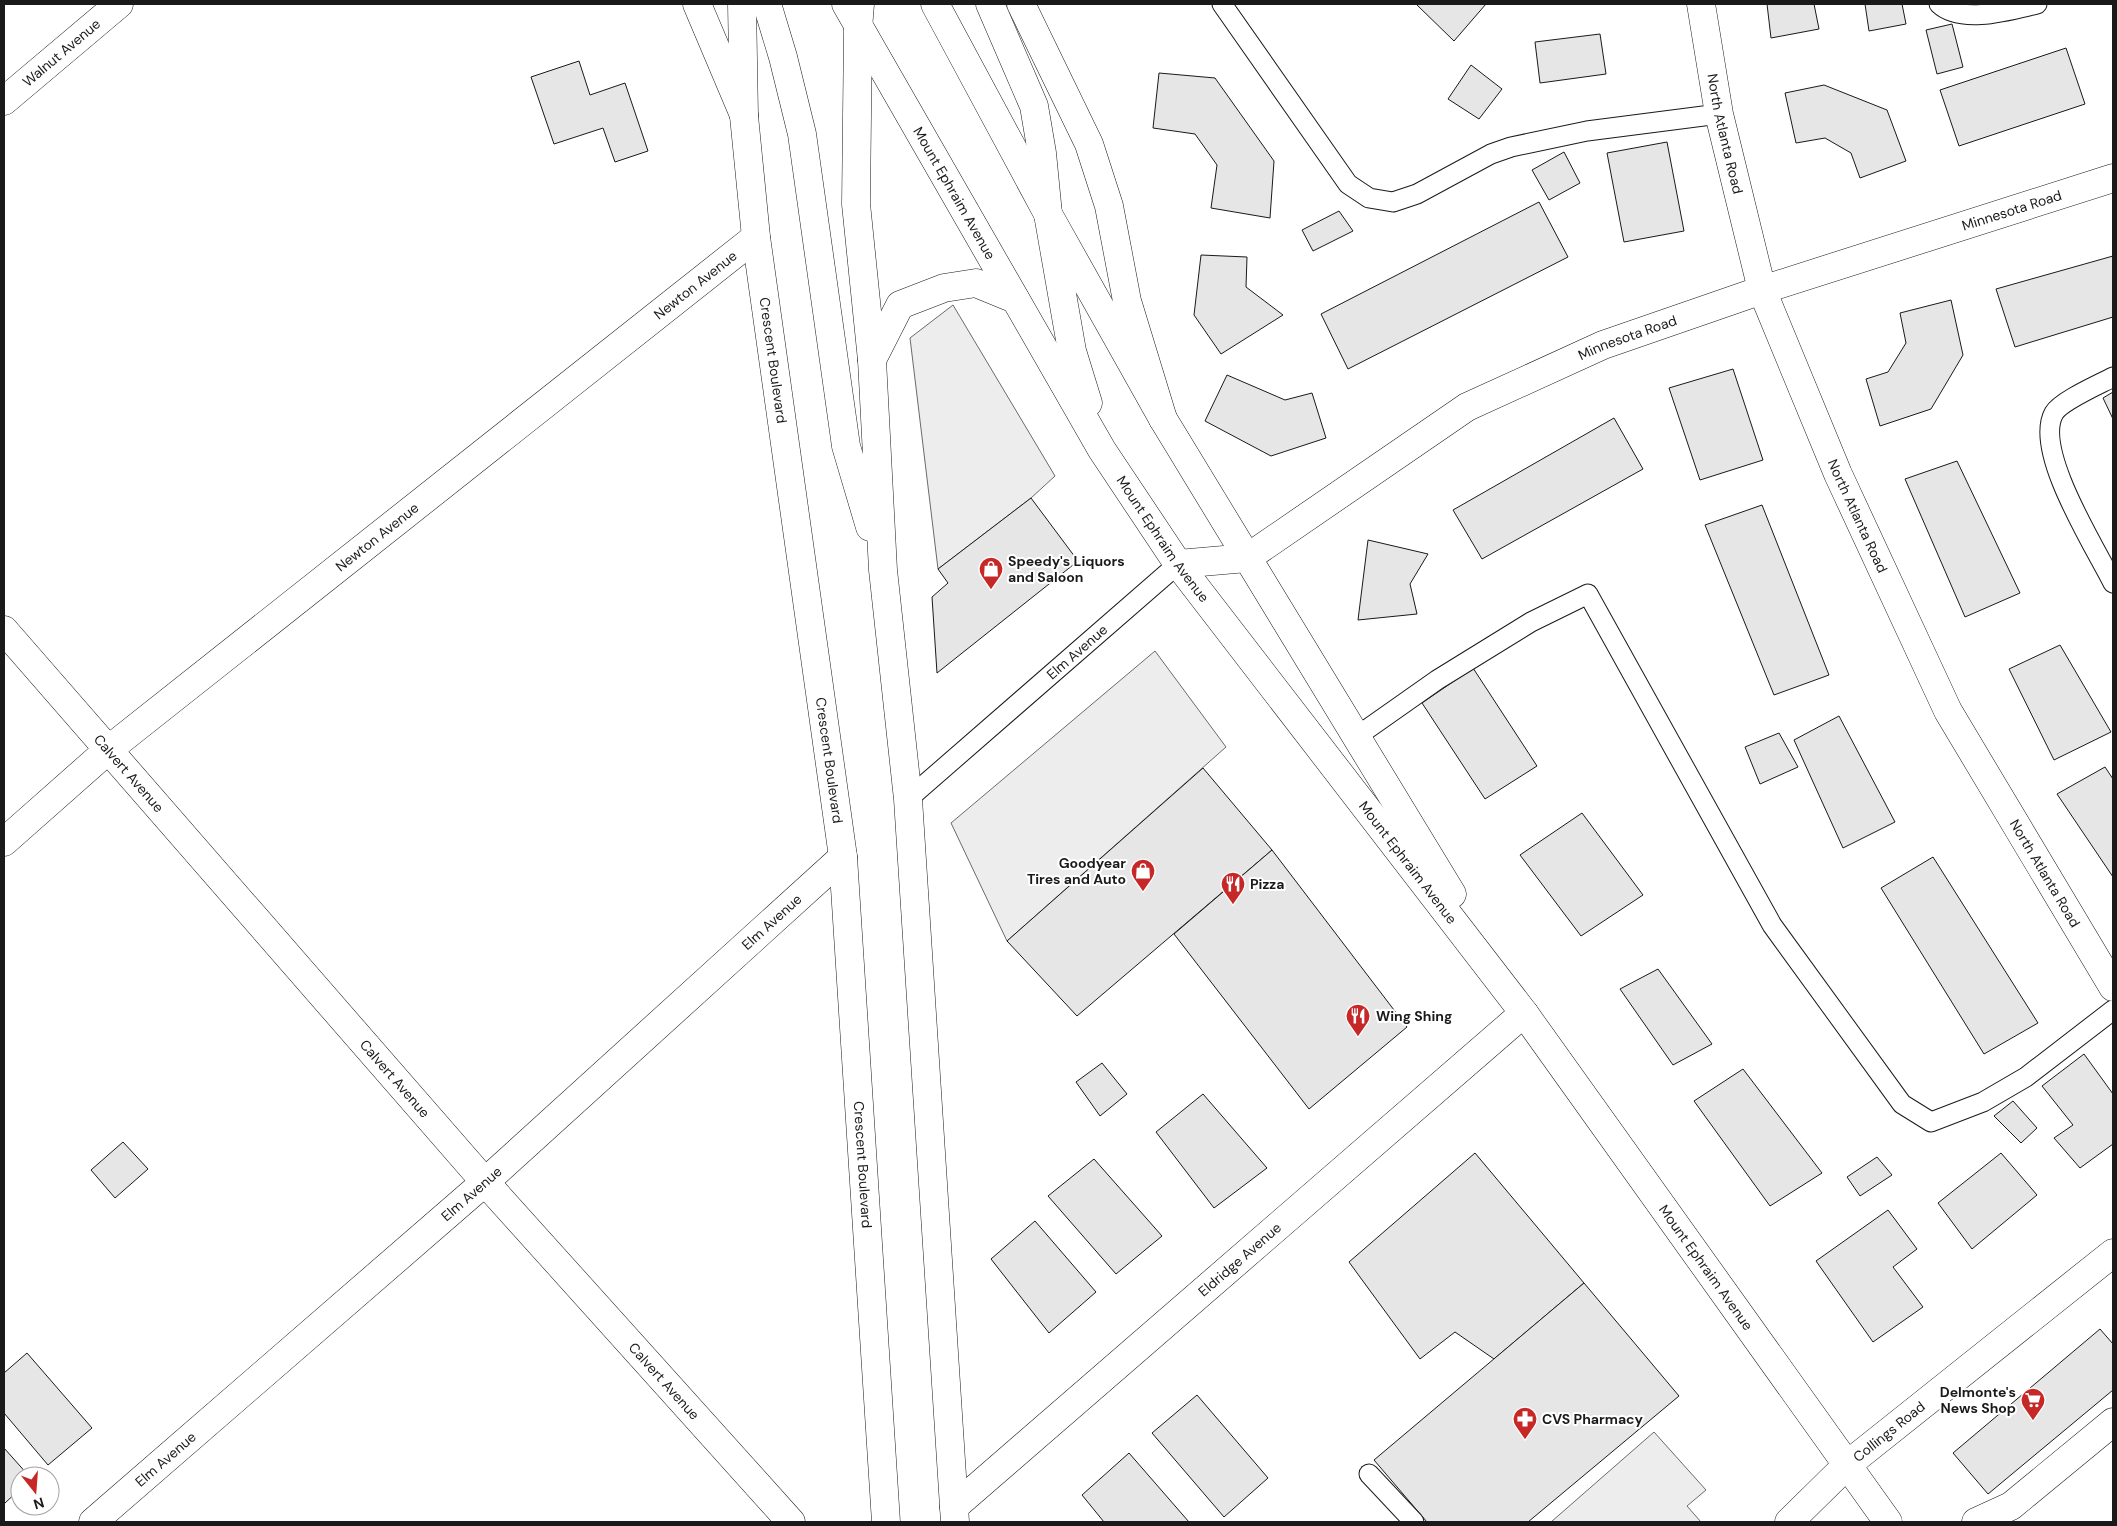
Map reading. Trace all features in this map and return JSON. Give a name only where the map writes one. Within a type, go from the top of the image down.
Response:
[{"type":"main road","name":"Walnut Avenue","points":[[4,100],[118,4]]},
{"type":"main road","points":[[697,4],[744,116]]},
{"type":"main road","name":"Crescent Boulevard","points":[[742,4],[744,116],[756,237],[843,857],[886,1522]]},
{"type":"main road","points":[[767,4],[783,57],[802,134],[846,446],[883,570]]},
{"type":"main road","name":"Mount Ephraim Avenue","points":[[846,4],[859,16],[1015,299],[1102,450],[1178,564],[1524,1013],[1888,1522]]},
{"type":"main road","name":"Mount Ephraim Avenue","points":[[935,4],[1048,214],[1163,419],[1524,1013]]},
{"type":"main road","points":[[990,4],[1034,106],[1042,153],[1048,214],[1072,351],[1102,450]]},
{"type":"main road","points":[[1021,4],[1089,144],[1109,206],[1127,301],[1163,419]]},
{"type":"main road","name":"North Atlanta Road","points":[[1701,4],[1719,114],[1762,290],[1838,474],[1948,711],[2113,988]]},
{"type":"main road","points":[[859,16],[856,204],[872,360],[883,570],[908,799],[955,1515]]},
{"type":"main road","name":"Minnesota Road","points":[[1178,564],[1247,558],[1467,407],[1602,345],[1762,290],[2113,178]]},
{"type":"main road","name":"Newton Avenue","points":[[4,842],[108,750],[756,237]]},
{"type":"main road","points":[[872,360],[900,305],[944,288],[976,283],[1015,299]]},
{"type":"main road","name":"Calvert Avenue","points":[[4,630],[485,1182],[791,1522]]},
{"type":"main road","name":"Elm Avenue","points":[[93,1522],[485,1182],[843,857]]},
{"type":"main road","name":"Eldridge Avenue","points":[[955,1515],[1524,1013]]},
{"type":"main road","name":"Collings Road","points":[[1789,1522],[1847,1465],[2113,1253]]},
{"type":"main road","points":[[1976,1522],[2011,1506],[2113,1422]]},
{"type":"lane","points":[[1222,4],[1348,184],[1369,198],[1393,202],[1418,194],[1491,154],[1510,147],[1587,131],[1719,114]]},
{"type":"lane","points":[[1939,4],[1944,9],[1972,15],[1994,13],[2037,4]]},
{"type":"lane","points":[[2113,377],[2082,392],[2054,412],[2048,437],[2061,482],[2113,583]]},
{"type":"lane","name":"Elm Avenue","points":[[908,799],[1178,564]]},
{"type":"lane","points":[[1356,737],[1436,680],[1531,622],[1588,594],[1772,925],[1902,1104],[1930,1122],[1983,1102],[2026,1077],[2113,1010]]},
{"type":"lane","points":[[1369,1474],[1414,1522]]},
{"type":"shaded area","points":[[953,305],[1055,476],[1031,498],[938,569],[910,338]]},
{"type":"shaded area","points":[[1155,651],[1226,747],[1007,941],[951,823]]},
{"type":"shaded area","points":[[1654,1432],[1706,1490],[1687,1506],[1701,1522],[1551,1522]]},
{"type":"building","points":[[1416,4],[1486,4],[1454,41]]},
{"type":"building","points":[[1767,4],[1814,4],[1819,29],[1771,38]]},
{"type":"building","points":[[1865,4],[1902,4],[1906,24],[1869,31]]},
{"type":"building","points":[[1952,24],[1963,67],[1937,74],[1926,30]]},
{"type":"building","points":[[1600,34],[1606,74],[1540,83],[1535,42]]},
{"type":"building","points":[[2066,48],[2085,104],[1959,146],[1940,90]]},
{"type":"building","points":[[579,61],[590,95],[625,83],[648,151],[615,162],[603,128],[554,144],[531,77]]},
{"type":"building","points":[[1471,65],[1502,89],[1479,119],[1448,99]]},
{"type":"building","points":[[1159,73],[1215,78],[1274,161],[1270,218],[1211,208],[1217,165],[1195,134],[1153,128]]},
{"type":"building","points":[[1824,85],[1887,110],[1906,161],[1860,178],[1851,153],[1825,138],[1796,143],[1785,93]]},
{"type":"building","points":[[1667,142],[1684,231],[1624,242],[1607,153]]},
{"type":"building","points":[[1564,152],[1580,183],[1549,200],[1532,170]]},
{"type":"building","points":[[1539,202],[1568,257],[1348,369],[1321,314]]},
{"type":"building","points":[[1339,211],[1353,231],[1313,251],[1302,230]]},
{"type":"building","points":[[1201,255],[1247,257],[1246,287],[1283,315],[1221,354],[1194,315]]},
{"type":"building","points":[[2113,256],[2113,317],[2015,347],[1996,289]]},
{"type":"building","points":[[1951,300],[1963,355],[1931,409],[1880,426],[1866,379],[1888,372],[1906,343],[1900,313]]},
{"type":"building","points":[[1733,369],[1763,460],[1700,480],[1669,388]]},
{"type":"building","points":[[1227,375],[1285,400],[1312,393],[1326,438],[1271,456],[1205,421]]},
{"type":"building","points":[[2113,392],[2113,419],[2103,398]]},
{"type":"building","points":[[1614,418],[1643,469],[1482,559],[1453,510]]},
{"type":"building","points":[[1957,461],[2020,593],[1965,617],[1905,479]]},
{"type":"building","name":"Speedy's Liquors and Saloon","points":[[1031,498],[1078,561],[937,673],[932,597],[948,583],[938,569]]},
{"type":"building","points":[[1762,505],[1829,675],[1774,695],[1705,525]]},
{"type":"building","points":[[1368,540],[1428,554],[1410,584],[1417,614],[1358,620]]},
{"type":"building","points":[[2060,645],[2111,732],[2054,760],[2009,669]]},
{"type":"building","points":[[1473,668],[1537,766],[1485,799],[1422,703]]},
{"type":"building","points":[[1839,716],[1895,822],[1843,848],[1794,740]]},
{"type":"building","points":[[1779,733],[1798,767],[1760,784],[1745,747]]},
{"type":"building","points":[[2105,767],[2113,779],[2113,877],[2057,794]]},
{"type":"building","name":"Goodyear Tires and Auto","points":[[1203,768],[1272,850],[1077,1016],[1007,941]]},
{"type":"building","points":[[1582,813],[1643,895],[1581,936],[1520,855]]},
{"type":"building","points":[[1272,850],[1407,1027],[1309,1109],[1174,934]]},
{"type":"building","points":[[1933,857],[2038,1023],[1984,1054],[1881,888]]},
{"type":"building","points":[[1658,969],[1712,1044],[1673,1065],[1620,989]]},
{"type":"building","points":[[2084,1054],[2113,1094],[2113,1144],[2080,1168],[2054,1138],[2073,1125],[2042,1086]]},
{"type":"building","points":[[1102,1063],[1127,1094],[1100,1116],[1076,1082]]},
{"type":"building","points":[[1743,1069],[1822,1173],[1770,1206],[1694,1101]]},
{"type":"building","points":[[1203,1094],[1267,1168],[1214,1208],[1156,1132]]},
{"type":"building","points":[[2013,1101],[2037,1128],[2021,1143],[1994,1116]]},
{"type":"building","points":[[123,1142],[148,1169],[115,1198],[91,1170]]},
{"type":"building","points":[[1475,1153],[1584,1283],[1494,1359],[1455,1332],[1420,1359],[1349,1262]]},
{"type":"building","points":[[2001,1153],[2037,1195],[1972,1249],[1938,1203]]},
{"type":"building","points":[[1877,1157],[1892,1175],[1860,1196],[1847,1177]]},
{"type":"building","points":[[1094,1159],[1162,1236],[1116,1274],[1048,1196]]},
{"type":"building","points":[[1888,1210],[1917,1249],[1893,1267],[1923,1307],[1873,1342],[1816,1261]]},
{"type":"building","points":[[1035,1221],[1096,1292],[1049,1333],[991,1259]]},
{"type":"building","name":"CVS Pharmacy","points":[[1584,1283],[1679,1396],[1528,1522],[1427,1522],[1374,1460]]},
{"type":"building","name":"Delmonte's News Shop","points":[[2100,1329],[2113,1344],[2113,1390],[1988,1494],[1953,1453]]},
{"type":"building","points":[[27,1353],[92,1428],[48,1465],[4,1413],[4,1373]]},
{"type":"building","points":[[1197,1395],[1268,1478],[1224,1517],[1152,1433]]},
{"type":"building","points":[[4,1448],[20,1466],[10,1466],[10,1498],[4,1504]]},
{"type":"building","points":[[1129,1453],[1189,1522],[1104,1522],[1082,1495]]},
{"type":"place","name":"Speedy's Liquors and Saloon","points":[[991,590]]},
{"type":"place","name":"Goodyear Tires and Auto","points":[[1143,892]]},
{"type":"place","name":"Pizza","points":[[1233,905]]},
{"type":"place","name":"Wing Shing","points":[[1358,1037]]},
{"type":"place","name":"Delmonte's News Shop","points":[[2033,1421]]},
{"type":"place","name":"CVS Pharmacy","points":[[1525,1440]]}]
